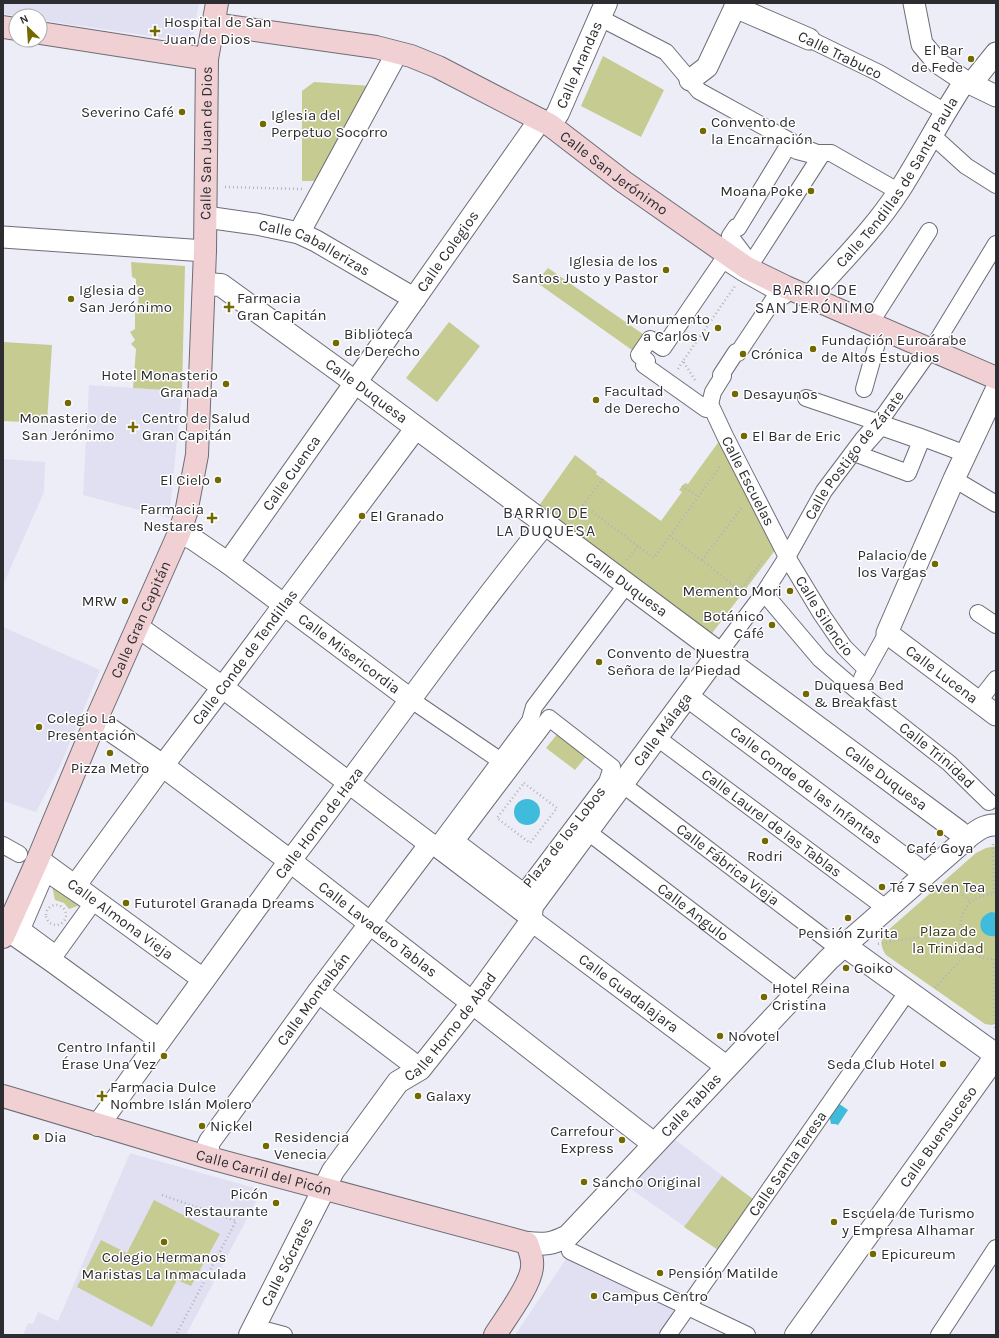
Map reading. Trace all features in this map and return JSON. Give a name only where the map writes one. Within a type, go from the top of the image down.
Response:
[{"type":"main road","name":"Calle San Juan de Dios","points":[[204,284],[207,59],[216,3]]},
{"type":"main road","name":"Calle San Jerónimo","points":[[213,24],[368,46],[410,56],[438,67],[545,123],[624,182],[747,268],[811,298],[996,377]]},
{"type":"main road","points":[[48,34],[207,59]]},
{"type":"main road","name":"Calle Gran Capitán","points":[[10,933],[28,857],[96,720],[179,533],[186,513],[197,455],[204,284]]},
{"type":"main road","name":"Calle Carril del Picón","points":[[3,1096],[210,1158],[527,1243]]},
{"type":"main road","points":[[495,1335],[526,1285],[532,1269],[532,1257],[527,1243]]},
{"type":"street","points":[[914,3],[922,44],[938,63],[968,82],[996,96]]},
{"type":"street","points":[[690,80],[707,67],[736,5]]},
{"type":"street","name":"Calle Trabuco","points":[[736,5],[879,73],[942,110]]},
{"type":"street","points":[[603,11],[666,52],[699,91],[816,154],[820,157],[752,264],[747,265],[723,260],[663,348],[650,339],[639,356],[647,361],[644,365],[706,409],[710,404],[713,392],[723,376],[721,375],[736,352],[738,353],[774,299],[784,296],[747,265],[730,236],[736,227],[738,228],[788,146],[797,151],[816,154],[831,153],[896,190]]},
{"type":"street","name":"Calle Arandas","points":[[545,123],[558,113],[603,11]]},
{"type":"street","points":[[299,233],[392,62],[394,52]]},
{"type":"street","name":"Calle Tendillas de Santa Paula","points":[[811,298],[814,292],[874,226],[898,191],[945,111],[968,82],[996,53]]},
{"type":"street","name":"Calle Colegios","points":[[355,383],[545,123]]},
{"type":"street","points":[[934,137],[966,166],[996,185]]},
{"type":"street","name":"Calle Caballerizas","points":[[206,217],[256,224],[299,233],[316,241],[415,299]]},
{"type":"street","points":[[873,319],[929,231]]},
{"type":"street","points":[[3,237],[205,251]]},
{"type":"street","name":"Calle Postigo de Zárate","points":[[787,557],[824,491],[863,439],[878,422],[930,351],[996,244]]},
{"type":"street","name":"Calle Duquesa","points":[[204,284],[221,284],[545,524],[626,574],[728,661],[958,831],[966,839]]},
{"type":"street","points":[[864,390],[879,336]]},
{"type":"street","points":[[855,689],[887,633],[966,454],[996,377]]},
{"type":"street","name":"Calle Cuenca","points":[[228,563],[355,383]]},
{"type":"street","points":[[806,398],[966,454]]},
{"type":"street","name":"Calle Escuelas","points":[[710,404],[787,557]]},
{"type":"street","name":"Calle Conde de Tendillas","points":[[75,886],[416,428]]},
{"type":"street","points":[[954,479],[996,504]]},
{"type":"street","name":"Calle Horno de Haza","points":[[98,1125],[410,699],[545,524]]},
{"type":"street","name":"Calle Misericordia","points":[[179,533],[192,539],[228,563],[410,699],[501,761]]},
{"type":"street","name":"Calle Málaga","points":[[622,784],[764,593],[787,557]]},
{"type":"street","name":"Calle Silencio","points":[[787,557],[822,615],[844,647],[867,670]]},
{"type":"street","points":[[138,627],[153,636],[222,687],[349,783],[441,844],[530,721],[534,707],[626,574]]},
{"type":"street","name":"Calle Trinidad","points":[[764,593],[820,659],[855,689],[950,763],[989,802]]},
{"type":"street","points":[[978,613],[996,625]]},
{"type":"street","name":"Calle Lucena","points":[[887,633],[996,715]]},
{"type":"street","points":[[978,702],[996,679]]},
{"type":"street","name":"Calle Conde de las Infantas","points":[[687,696],[910,863],[934,876]]},
{"type":"street","name":"Plaza de los Lobos","points":[[549,718],[612,767],[607,782],[524,892],[441,844],[549,718]]},
{"type":"street","name":"Calle Lavadero Tablas","points":[[96,720],[163,766],[290,861],[654,1144]]},
{"type":"street","name":"Calle Laurel de las Tablas","points":[[656,738],[887,909]]},
{"type":"street","name":"Plaza de los Lobos","points":[[441,844],[524,912],[531,916],[532,906],[622,784]]},
{"type":"street","name":"Calle Fábrica Vieja","points":[[622,784],[839,946]]},
{"type":"street","points":[[995,834],[985,826],[978,830],[966,839],[934,876],[887,909],[839,946],[908,991],[996,1055]]},
{"type":"street","name":"Calle Angulo","points":[[588,832],[798,992]]},
{"type":"street","name":"Calle Montalbán","points":[[210,1158],[208,1145],[210,1141],[318,992],[370,923],[441,844]]},
{"type":"street","points":[[3,845],[28,857]]},
{"type":"street","name":"Calle Almona Vieja","points":[[28,857],[75,886],[204,980]]},
{"type":"street","points":[[46,874],[92,904],[56,954],[10,933],[46,874]]},
{"type":"street","points":[[57,958],[96,904]]},
{"type":"street","name":"Calle Horno de Abad","points":[[324,1189],[333,1171],[398,1082],[420,1069],[472,1002],[530,923],[531,916]]},
{"type":"street","name":"Calle Guadalajara","points":[[531,916],[727,1067]]},
{"type":"street","points":[[10,933],[53,962],[160,1040]]},
{"type":"street","name":"Calle Tablas","points":[[527,1243],[543,1245],[568,1236],[829,959],[839,946]]},
{"type":"street","name":"Calle Santa Teresa","points":[[668,1335],[908,991]]},
{"type":"street","points":[[318,992],[420,1069]]},
{"type":"street","name":"Calle Buensuceso","points":[[796,1335],[996,1055]]},
{"type":"street","name":"Calle Sócrates","points":[[259,1333],[324,1189]]},
{"type":"street","points":[[939,1335],[996,1248]]},
{"type":"street","points":[[570,1251],[747,1335]]},
{"type":"street","points":[[259,1333],[284,1335]]},
{"type":"path","points":[[223,187],[302,189]]},
{"type":"path","points":[[710,404],[683,361],[747,265]]},
{"type":"path","points":[[602,479],[583,505],[654,558],[721,465]]},
{"type":"path","points":[[682,486],[699,497]]},
{"type":"path","points":[[702,560],[747,501]]},
{"type":"path","points":[[670,536],[740,590],[748,579]]},
{"type":"path","points":[[626,574],[638,546]]},
{"type":"path","points":[[524,783],[557,808],[530,843],[498,818],[524,783]]},
{"type":"path","points":[[995,834],[995,894],[983,895],[970,902],[964,909],[961,916],[960,930],[962,939],[970,950],[981,957],[995,959],[995,1034]]},
{"type":"path","points":[[934,876],[970,902]]},
{"type":"path","points":[[53,905],[59,906],[65,911],[65,918],[64,921],[58,925],[52,924],[46,917],[47,911],[53,905]]},
{"type":"path","points":[[878,944],[960,930]]},
{"type":"path","points":[[933,990],[970,950]]},
{"type":"path","points":[[162,1195],[236,1221],[176,1335]]},
{"type":"shaded area","name":"Hospital de San Juan de Dios","points":[[3,3],[199,3],[192,42],[48,21],[48,8],[8,8],[8,15],[3,14]]},
{"type":"shaded area","name":"Centro de Salud Gran Capitán","points":[[89,385],[182,391],[169,518],[83,495]]},
{"type":"shaded area","points":[[3,459],[45,462],[44,492],[3,585]]},
{"type":"shaded area","name":"Colegio La Presentación","points":[[3,627],[100,670],[61,764],[36,812],[3,801]]},
{"type":"shaded area","points":[[673,1138],[753,1199],[718,1250],[628,1187]]},
{"type":"shaded area","name":"Colegio Hermanos Maristas La Inmaculada","points":[[130,1153],[262,1190],[186,1335],[23,1335],[28,1323],[33,1324],[38,1312],[58,1321]]},
{"type":"shaded area","name":"Campus Centro","points":[[568,1256],[674,1310],[658,1335],[515,1335]]},
{"type":"green space","points":[[603,56],[664,90],[641,137],[581,106]]},
{"type":"green space","points":[[314,82],[371,86],[325,173],[319,173],[319,181],[302,181],[302,91]]},
{"type":"green space","points":[[131,262],[185,266],[182,391],[133,388],[136,349],[131,344],[135,340],[130,332],[135,329],[135,312],[138,313],[142,310],[141,307],[138,306],[139,293],[142,289],[140,286],[136,287],[136,279],[132,277]]},
{"type":"green space","points":[[548,268],[650,339],[639,355],[536,282]]},
{"type":"green space","points":[[449,322],[480,346],[437,402],[406,378]]},
{"type":"green space","points":[[3,342],[52,345],[47,423],[3,421]]},
{"type":"green space","points":[[720,440],[776,549],[710,636],[538,507],[575,455],[597,472],[596,474],[661,521],[682,492],[679,490],[685,483],[688,484]]},
{"type":"green space","points":[[559,732],[588,754],[575,770],[546,748]]},
{"type":"green space","name":"Plaza de la Trinidad","points":[[996,846],[996,1024],[991,1025],[985,1024],[886,955],[882,943],[886,932],[976,853],[986,848]]},
{"type":"green space","points":[[50,876],[89,902],[69,909],[64,903],[55,900]]},
{"type":"green space","points":[[722,1176],[753,1199],[718,1250],[684,1227]]},
{"type":"green space","points":[[154,1200],[220,1234],[191,1286],[177,1280],[152,1327],[77,1287],[101,1240],[127,1253]]},
{"type":"water","points":[[527,799],[536,803],[540,812],[536,821],[527,825],[518,821],[514,812],[518,803]]},
{"type":"water","points":[[992,912],[996,913],[996,936],[985,934],[980,927],[982,918],[986,914]]},
{"type":"water","points":[[838,1103],[848,1110],[838,1125],[831,1124],[830,1119],[828,1118]]},
{"type":"place","name":"Hospital de San Juan de Dios","points":[[155,31]]},
{"type":"place","name":"El Bar de Fede","points":[[971,59]]},
{"type":"place","name":"Severino Café","points":[[182,112]]},
{"type":"place","name":"Iglesia del Perpetuo Socorro","points":[[263,124]]},
{"type":"place","name":"Convento de la Encarnación","points":[[703,131]]},
{"type":"place","name":"Moana Poke","points":[[811,191]]},
{"type":"place","name":"Iglesia de los Santos Justo y Pastor","points":[[666,270]]},
{"type":"place","name":"Iglesia de San Jerónimo","points":[[71,299]]},
{"type":"place","name":"Farmacia Gran Capitán","points":[[229,307]]},
{"type":"place","name":"Monumento a Carlos V","points":[[718,328]]},
{"type":"place","name":"Biblioteca de Derecho","points":[[336,343]]},
{"type":"place","name":"Fundación Euroárabe de Altos Estudios","points":[[813,349]]},
{"type":"place","name":"Crónica","points":[[743,354]]},
{"type":"place","name":"Hotel Monasterio Granada","points":[[226,384]]},
{"type":"place","name":"Desayunos","points":[[735,394]]},
{"type":"place","name":"Facultad de Derecho","points":[[596,400]]},
{"type":"place","name":"Monasterio de San Jerónimo","points":[[68,403]]},
{"type":"place","name":"Centro de Salud Gran Capitán","points":[[133,427]]},
{"type":"place","name":"El Bar de Eric","points":[[744,436]]},
{"type":"place","name":"El Cielo","points":[[218,480]]},
{"type":"place","name":"El Granado","points":[[362,516]]},
{"type":"place","name":"Farmacia Nestares","points":[[212,518]]},
{"type":"place","name":"Palacio de los Vargas","points":[[935,564]]},
{"type":"place","name":"Memento Mori","points":[[790,591]]},
{"type":"place","name":"MRW","points":[[125,601]]},
{"type":"place","name":"Botánico Café","points":[[772,625]]},
{"type":"place","name":"Convento de Nuestra Señora de la Piedad","points":[[599,662]]},
{"type":"place","name":"Duquesa Bed & Breakfast","points":[[806,694]]},
{"type":"place","name":"Colegio La Presentación","points":[[39,727]]},
{"type":"place","name":"Pizza Metro","points":[[110,753]]},
{"type":"place","name":"Café Goya","points":[[940,833]]},
{"type":"place","name":"Rodri","points":[[765,841]]},
{"type":"place","name":"Té 7 Seven Tea","points":[[882,887]]},
{"type":"place","name":"Futurotel Granada Dreams","points":[[126,903]]},
{"type":"place","name":"Pensión Zurita","points":[[848,918]]},
{"type":"place","name":"Goiko","points":[[846,968]]},
{"type":"place","name":"Hotel Reina Cristina","points":[[764,997]]},
{"type":"place","name":"Novotel","points":[[720,1036]]},
{"type":"place","name":"Centro Infantil Érase Una Vez","points":[[164,1056]]},
{"type":"place","name":"Seda Club Hotel","points":[[943,1064]]},
{"type":"place","name":"Farmacia Dulce Nombre Islán Molero","points":[[102,1096]]},
{"type":"place","name":"Galaxy","points":[[418,1096]]},
{"type":"place","name":"Nickel","points":[[202,1126]]},
{"type":"place","name":"Dia","points":[[36,1137]]},
{"type":"place","name":"Carrefour Express","points":[[622,1140]]},
{"type":"place","name":"Residencia Venecia","points":[[266,1146]]},
{"type":"place","name":"Sancho Original","points":[[584,1182]]},
{"type":"place","name":"Picón Restaurante","points":[[276,1203]]},
{"type":"place","name":"Escuela de Turismo y Empresa Alhamar","points":[[834,1222]]},
{"type":"place","name":"Colegio Hermanos Maristas La Inmaculada","points":[[164,1242]]},
{"type":"place","name":"Epicureum","points":[[873,1254]]},
{"type":"place","name":"Pensión Matilde","points":[[660,1273]]},
{"type":"place","name":"Campus Centro","points":[[594,1296]]},
{"type":"district","name":"BARRIO DE SAN JERÓNIMO","points":[[815,298]]},
{"type":"district","name":"BARRIO DE LA DUQUESA","points":[[546,521]]}]
